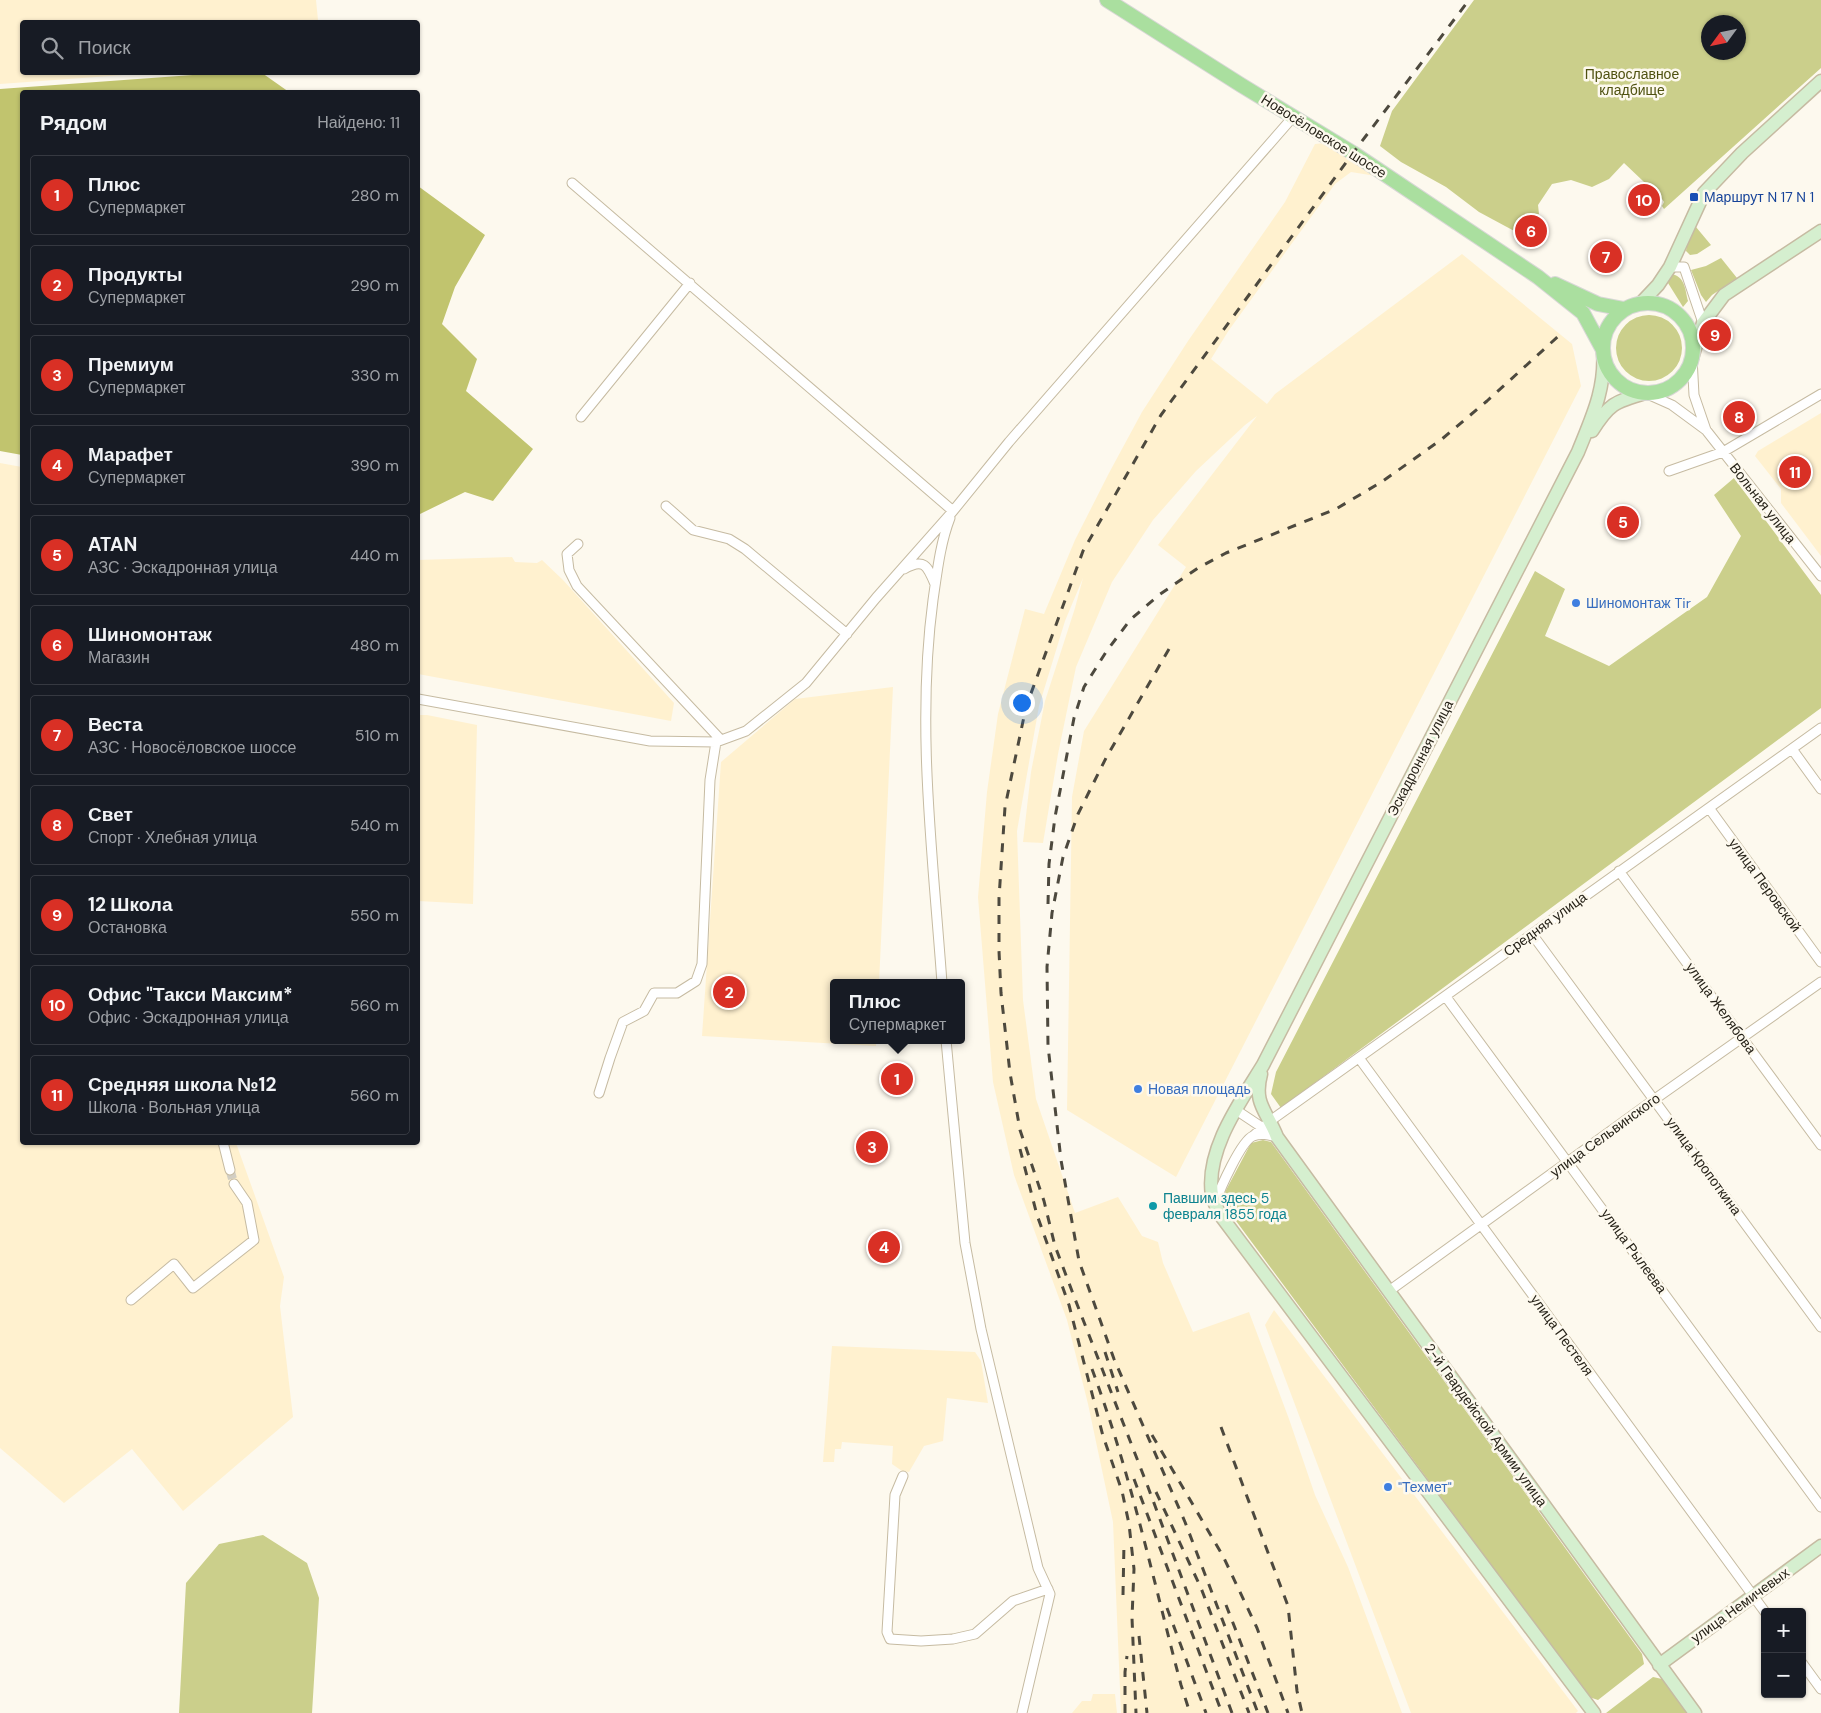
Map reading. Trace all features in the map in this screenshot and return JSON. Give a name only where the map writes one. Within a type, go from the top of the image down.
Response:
[{"type":"main road","name":"Новосёловское шоссе","points":[[1107,0],[1353,153],[1538,277],[1583,313],[1603,350]]},
{"type":"main road","points":[[1641,303],[1658,285],[1670,267],[1704,192],[1742,153],[1821,82]]},
{"type":"main road","points":[[1578,452],[1607,409],[1615,402],[1655,392],[1676,383],[1687,371],[1703,322],[1724,295],[1821,231]]},
{"type":"main road","name":"Новосёловское шоссе","points":[[1538,277],[1598,304],[1624,309]]},
{"type":"main road","points":[[1578,452],[1602,388],[1604,368],[1603,341],[1608,326],[1624,309],[1649,302],[1664,305],[1686,323],[1693,342],[1692,358]]},
{"type":"main road","points":[[1603,350],[1608,367],[1618,380],[1630,389],[1645,393]]},
{"type":"main road","name":"Эскадронная улица","points":[[1263,1064],[1578,452]]},
{"type":"main road","points":[[1263,1064],[1226,1128],[1211,1172],[1212,1196],[1221,1216],[1594,1713]]},
{"type":"main road","name":"2-й Гвардейской Армии улица","points":[[1263,1064],[1257,1088],[1266,1124],[1695,1713]]},
{"type":"main road","name":"улица Немичевых","points":[[1659,1665],[1821,1546]]},
{"type":"street","points":[[420,698],[650,741],[718,741],[746,731],[806,683],[953,511],[1006,445],[1293,117]]},
{"type":"street","points":[[572,183],[953,511]]},
{"type":"street","points":[[1670,267],[1684,267],[1703,322]]},
{"type":"street","points":[[581,417],[690,283]]},
{"type":"street","points":[[1692,358],[1694,394],[1706,430]]},
{"type":"street","points":[[1645,393],[1672,405],[1706,430]]},
{"type":"street","points":[[1669,471],[1723,452],[1821,394]]},
{"type":"street","name":"Вольная улица","points":[[1706,430],[1821,576]]},
{"type":"street","points":[[666,506],[693,530],[729,538],[745,549],[847,634]]},
{"type":"street","points":[[942,979],[930,818],[925,706],[929,632],[935,584],[946,529],[953,511]]},
{"type":"street","points":[[578,544],[568,554],[569,570],[577,586],[718,741]]},
{"type":"street","points":[[900,572],[918,562],[928,567],[935,584]]},
{"type":"street","name":"Средняя улица","points":[[1215,1203],[1224,1181],[1246,1141],[1266,1124],[1821,728]]},
{"type":"street","points":[[600,1093],[623,1022],[644,1011],[654,993],[677,993],[696,981],[702,964],[710,780],[718,741]]},
{"type":"street","points":[[1792,749],[1821,789]]},
{"type":"street","name":"улица Перовской","points":[[1709,808],[1821,962]]},
{"type":"street","name":"улица Желябова","points":[[1619,871],[1821,1145]]},
{"type":"street","name":"улица Кропоткина","points":[[1532,934],[1821,1327]]},
{"type":"street","name":"улица Сельвинского","points":[[1389,1291],[1821,982]]},
{"type":"street","name":"улица Рылеева","points":[[1446,996],[1821,1507]]},
{"type":"street","points":[[946,1044],[964,1233],[981,1329],[1038,1568],[1050,1594],[1022,1713]]},
{"type":"street","name":"улица Пестеля","points":[[1359,1058],[1762,1608]]},
{"type":"street","points":[[1236,1110],[1266,1124]]},
{"type":"street","points":[[1252,1136],[1261,1134],[1277,1137]]},
{"type":"street","points":[[224,1145],[230,1170]]},
{"type":"street","points":[[131,1300],[174,1264],[193,1288],[254,1240],[247,1203],[234,1184]]},
{"type":"street","points":[[903,1476],[895,1495],[886,1632],[890,1639],[921,1641],[953,1639],[975,1634],[1013,1601],[1048,1589]]},
{"type":"street","points":[[1806,1668],[1821,1689]]},
{"type":"shaded area","points":[[0,0],[316,0],[318,20],[20,20],[20,75],[124,75],[0,84]]},
{"type":"shaded area","points":[[1325,143],[1376,176],[1351,172],[1335,184],[1229,330],[1211,359],[1267,404],[1275,394],[1462,254],[1572,344],[1581,386],[1176,1177],[1067,1110],[1072,797],[1084,731],[1186,567],[1158,545],[1257,416],[1196,471],[1153,520],[1112,582],[1076,667],[1058,754],[1043,843],[1023,842],[1031,772],[1045,701],[1083,578],[1065,621],[1039,706],[1017,831],[1023,1000],[1036,1099],[1075,1213],[1118,1197],[1142,1236],[1158,1242],[1163,1263],[1193,1332],[1249,1312],[1315,1495],[1348,1567],[1402,1713],[1121,1713],[1113,1522],[1088,1404],[1067,1320],[1014,1175],[993,1082],[978,897],[987,792],[998,714],[1025,609],[1044,614],[1075,540],[1142,412],[1188,341],[1285,202],[1315,144]]},
{"type":"shaded area","points":[[1821,413],[1821,556],[1781,503],[1781,489],[1755,456],[1758,451]]},
{"type":"shaded area","points":[[0,463],[20,467],[20,1145],[237,1145],[284,1277],[280,1306],[293,1417],[183,1511],[132,1449],[64,1503],[0,1448]]},
{"type":"shaded area","points":[[512,557],[515,562],[537,563],[542,560],[563,580],[674,703],[671,721],[420,674],[420,560]]},
{"type":"shaded area","points":[[893,687],[879,979],[830,979],[830,1043],[702,1036],[721,762],[795,699]]},
{"type":"shaded area","points":[[420,715],[477,725],[473,904],[420,901]]},
{"type":"shaded area","points":[[841,1044],[876,1044],[876,1046]]},
{"type":"shaded area","points":[[1274,1310],[1578,1711],[1576,1713],[1411,1713],[1265,1325]]},
{"type":"shaded area","points":[[832,1346],[975,1352],[981,1361],[988,1403],[947,1398],[943,1441],[924,1446],[909,1472],[902,1471],[892,1464],[893,1446],[842,1442],[841,1449],[835,1449],[834,1462],[823,1462]]},
{"type":"shaded area","points":[[1093,1694],[1115,1694],[1117,1713],[1072,1713],[1082,1701],[1091,1701]]},
{"type":"green space","name":"Православное кладбище","points":[[1474,0],[1821,0],[1821,68],[1664,209],[1662,199],[1624,163],[1609,179],[1592,187],[1571,180],[1552,184],[1538,205],[1539,214],[1525,220],[1518,233],[1479,212],[1446,187],[1401,162],[1380,146],[1392,111]]},
{"type":"green space","points":[[192,75],[265,75],[286,90],[20,90],[20,455],[0,451],[0,89]]},
{"type":"green space","points":[[420,187],[485,235],[455,287],[442,324],[477,359],[466,391],[533,449],[493,501],[465,492],[420,514]]},
{"type":"green space","points":[[1696,227],[1711,245],[1697,254],[1690,255],[1686,251],[1687,243]]},
{"type":"green space","points":[[1721,258],[1737,278],[1712,295],[1706,302],[1701,295],[1691,270],[1706,266]]},
{"type":"green space","points":[[1671,274],[1679,277],[1684,284],[1688,301],[1683,307],[1668,283]]},
{"type":"green space","points":[[1642,315],[1656,315],[1668,320],[1677,329],[1682,341],[1680,361],[1673,372],[1656,381],[1642,381],[1630,376],[1621,367],[1616,355],[1616,341],[1621,329],[1630,320]]},
{"type":"green space","points":[[1734,478],[1821,595],[1821,708],[1281,1108],[1271,1094],[1276,1072],[1535,571],[1565,589],[1545,636],[1609,666],[1707,597],[1741,536],[1714,495]]},
{"type":"green space","points":[[1263,1140],[1271,1142],[1642,1654],[1644,1664],[1598,1700],[1589,1697],[1225,1206],[1225,1192],[1251,1143]]},
{"type":"green space","points":[[263,1535],[307,1563],[319,1598],[312,1713],[179,1713],[186,1583],[219,1544]]},
{"type":"green space","points":[[1653,1677],[1662,1679],[1687,1713],[1606,1713]]},
{"type":"tunnel","points":[[230,1170],[234,1184]]},
{"type":"railway","points":[[1232,1713],[1148,1487],[1055,1246],[1044,1201],[1020,1130],[1010,1073],[1001,993],[999,951],[999,898],[1005,807],[1026,707],[1083,551],[1161,415],[1353,153],[1469,0]]},
{"type":"railway","points":[[1048,904],[1049,864],[1055,817],[1074,718],[1084,687],[1106,652],[1130,620],[1159,595],[1198,568],[1226,553],[1336,509],[1383,481],[1442,439],[1563,332]]},
{"type":"railway","points":[[1169,649],[1106,758],[1078,814],[1063,857],[1052,913],[1047,967],[1048,1046],[1061,1160],[1079,1261],[1114,1359],[1185,1522],[1258,1713]]},
{"type":"railway","points":[[1020,1149],[1037,1215],[1069,1305],[1103,1436],[1122,1491],[1129,1524],[1134,1569],[1132,1618],[1136,1713]]},
{"type":"railway","points":[[1105,1352],[1118,1392]]},
{"type":"railway","points":[[1092,1369],[1118,1446],[1190,1713]]},
{"type":"railway","points":[[1221,1427],[1288,1606],[1297,1691],[1302,1713]]},
{"type":"railway","points":[[1152,1435],[1223,1556],[1257,1628],[1288,1713]]},
{"type":"railway","points":[[1134,1479],[1222,1713]]},
{"type":"railway","points":[[1156,1492],[1201,1588],[1249,1713]]},
{"type":"railway","points":[[1123,1595],[1124,1542]]},
{"type":"railway","points":[[1226,1605],[1268,1713]]},
{"type":"railway","points":[[1167,1608],[1206,1713]]},
{"type":"railway","points":[[1139,1636],[1147,1713]]},
{"type":"railway","points":[[1125,1713],[1127,1656]]},
{"type":"place","name":"Маршрут N 17 N 1","points":[[1694,197]]},
{"type":"place","name":"Офис \"Такси Максим*","points":[[1644,200]]},
{"type":"place","name":"Шиномонтаж","points":[[1531,231]]},
{"type":"place","name":"Веста","points":[[1606,257]]},
{"type":"place","name":"12 Школа","points":[[1715,335]]},
{"type":"place","name":"Свет","points":[[1739,417]]},
{"type":"place","name":"Средняя школа №12","points":[[1795,472]]},
{"type":"place","name":"ATAN","points":[[1623,522]]},
{"type":"place","name":"Шиномонтаж Tir","points":[[1576,603]]},
{"type":"place","name":"Продукты","points":[[729,992]]},
{"type":"place","name":"Плюс","points":[[897,1079]]},
{"type":"place","name":"Новая площадь","points":[[1138,1089]]},
{"type":"place","name":"Премиум","points":[[872,1147]]},
{"type":"place","name":"Павшим здесь 5 февраля 1855 года","points":[[1153,1206]]},
{"type":"place","name":"Марафет","points":[[884,1247]]},
{"type":"place","name":"\"Техмет\"","points":[[1388,1487]]}]
